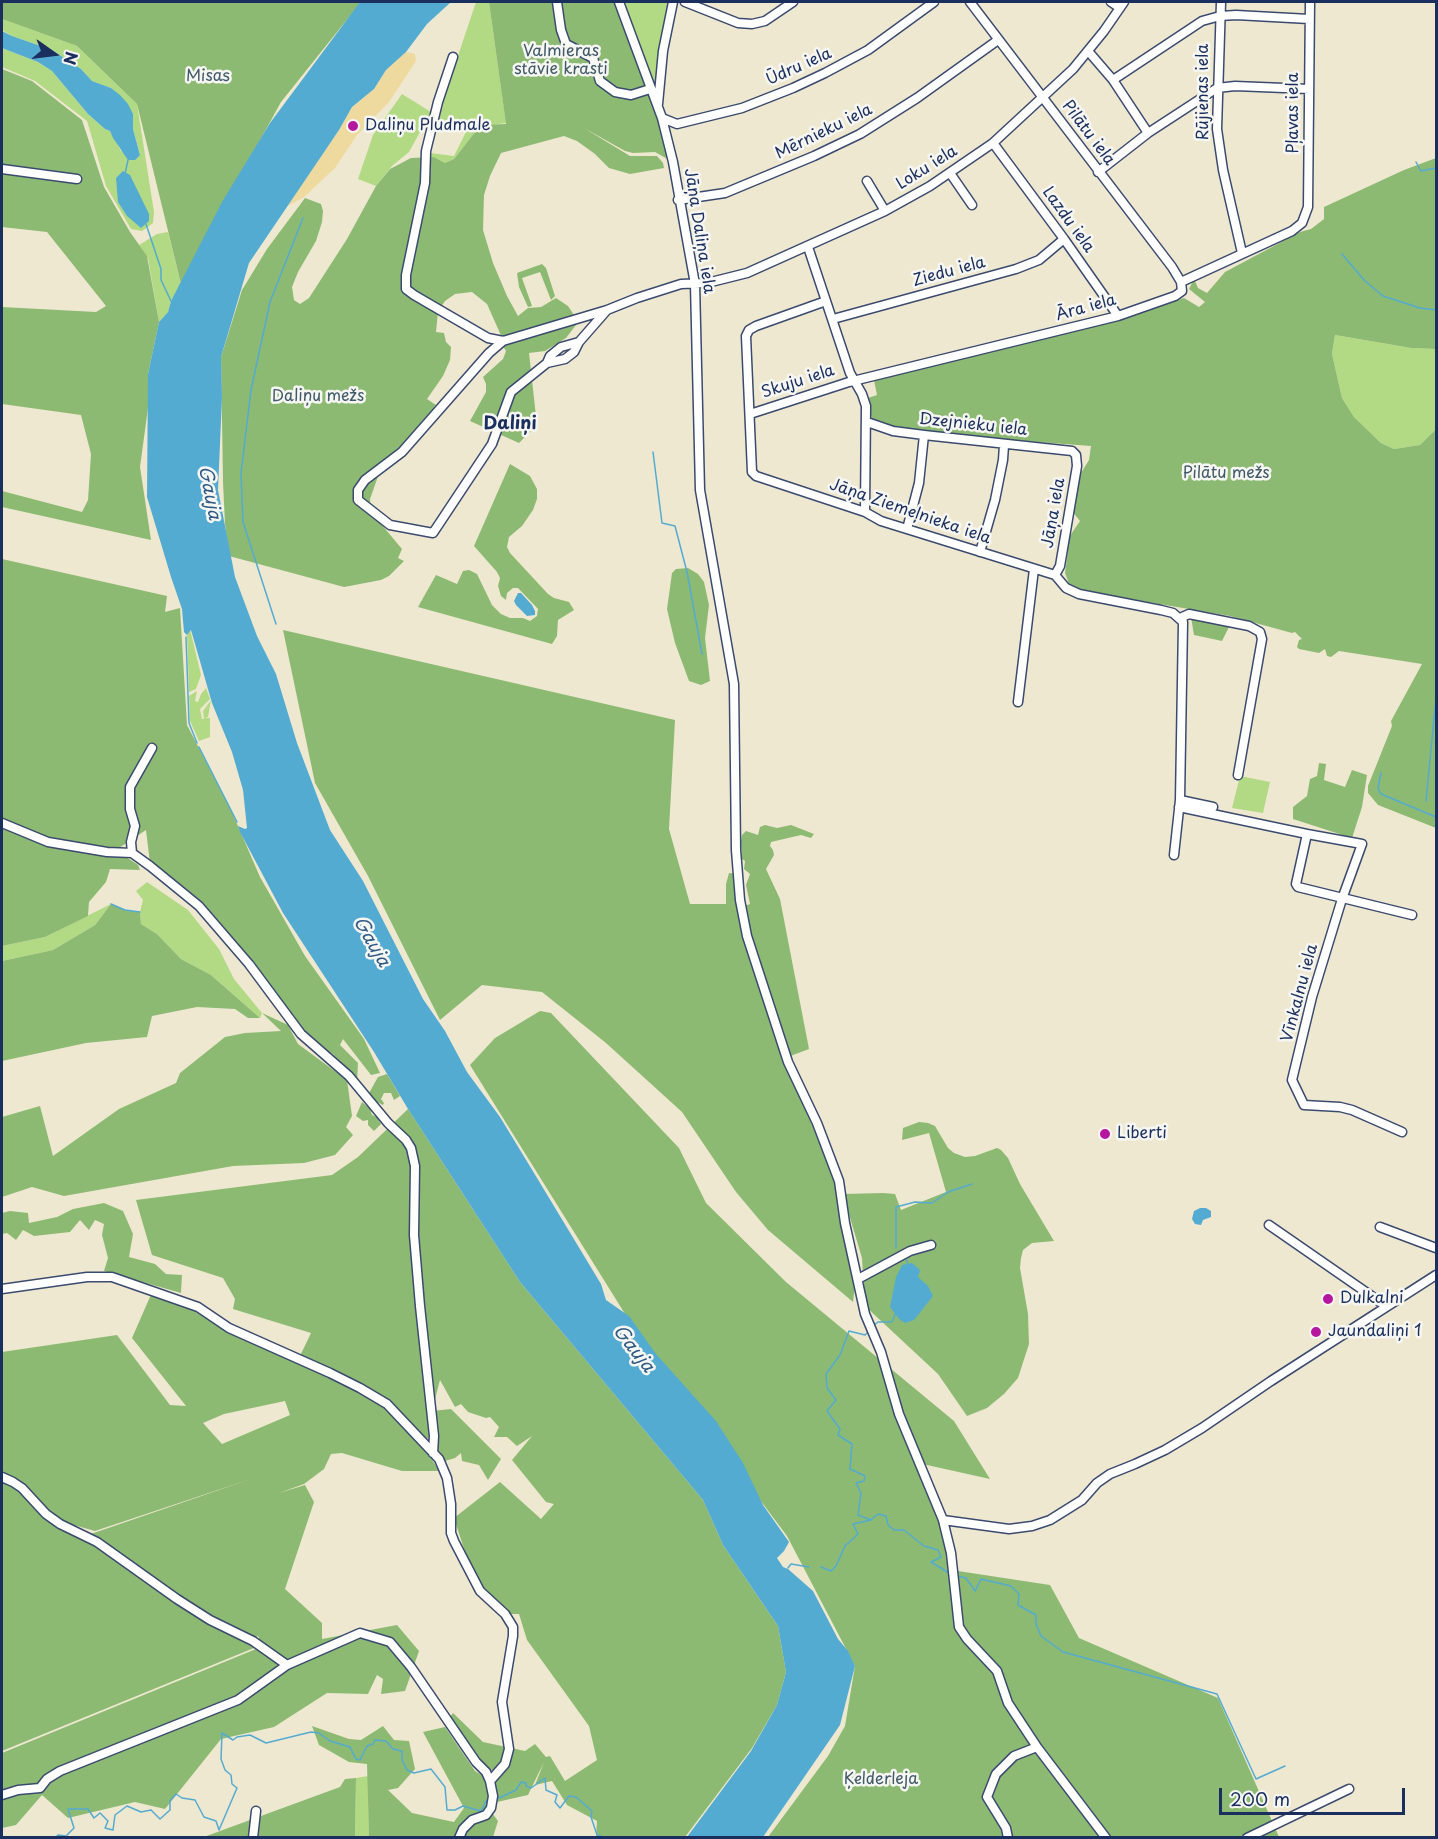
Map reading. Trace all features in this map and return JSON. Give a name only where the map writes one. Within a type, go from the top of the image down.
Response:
[{"type":"street","points":[[557,2],[561,30],[566,44],[592,58],[600,81],[615,92],[631,95],[650,89]]},
{"type":"street","name":"Jāņa Daliņa iela","points":[[619,2],[662,118],[673,162],[678,200],[695,284],[700,490],[734,684],[736,850],[740,900],[747,936],[788,1062],[817,1123],[839,1181],[844,1223],[865,1314],[881,1352],[899,1414],[943,1520],[951,1553],[959,1627],[997,1671],[1008,1702],[1038,1747],[1106,1838]]},
{"type":"street","points":[[658,104],[663,51],[673,2]]},
{"type":"street","points":[[685,2],[724,18],[752,24],[765,21],[793,2]]},
{"type":"street","name":"Ūdru iela","points":[[662,118],[677,124],[742,108],[793,88],[825,74],[868,50],[934,2]]},
{"type":"street","name":"Pilātu iela","points":[[970,2],[1172,267],[1181,282]]},
{"type":"street","points":[[1111,2],[1122,5]]},
{"type":"street","name":"Rūjienas iela","points":[[1221,2],[1217,129],[1223,170],[1242,253]]},
{"type":"street","name":"Pļavas iela","points":[[1302,222],[1307,215],[1308,207],[1310,2]]},
{"type":"street","name":"Loku iela","points":[[503,341],[607,310],[681,284],[706,284],[747,273],[885,211],[950,173],[993,143],[1043,98],[1088,51],[1122,5]]},
{"type":"street","points":[[1113,80],[1202,21],[1236,15],[1309,18]]},
{"type":"street","name":"Mērnieku iela","points":[[678,200],[725,193],[860,134],[917,98],[998,40]]},
{"type":"street","points":[[1088,51],[1113,80],[1148,133]]},
{"type":"street","points":[[453,57],[438,102],[426,151],[425,183],[406,275],[406,289],[414,296],[488,338],[503,341]]},
{"type":"street","points":[[1098,172],[1148,133],[1217,88],[1235,86],[1309,89]]},
{"type":"street","name":"Lazdu iela","points":[[993,143],[1065,239],[1118,316]]},
{"type":"street","points":[[2,168],[77,179]]},
{"type":"street","points":[[950,173],[972,205]]},
{"type":"street","points":[[867,181],[885,211]]},
{"type":"street","name":"Āra iela","points":[[855,381],[1118,316],[1174,296],[1182,291],[1181,282],[1292,231],[1302,222]]},
{"type":"street","name":"Ziedu iela","points":[[833,319],[1016,269],[1039,260],[1065,239]]},
{"type":"street","points":[[808,247],[850,373],[862,394],[867,422],[865,512]]},
{"type":"street","points":[[750,414],[746,336],[749,330],[826,301]]},
{"type":"street","points":[[503,341],[489,353],[402,453],[365,480],[358,490],[358,500],[390,525],[433,533],[492,444],[511,392],[547,363],[565,359],[574,352],[579,342],[607,310]]},
{"type":"street","name":"Skuju iela","points":[[750,414],[855,381]]},
{"type":"street","name":"Jāņa Ziemeļnieka iela","points":[[750,414],[752,472],[756,476],[865,512],[881,521],[1055,575]]},
{"type":"street","name":"Dzejnieku iela","points":[[867,422],[893,430],[924,435],[1072,451],[1076,455]]},
{"type":"street","points":[[907,529],[919,483],[924,435]]},
{"type":"street","points":[[980,552],[995,500],[1004,445]]},
{"type":"street","name":"Jāņa iela","points":[[1055,575],[1060,566],[1070,513],[1077,466],[1076,455]]},
{"type":"street","points":[[1018,702],[1035,569]]},
{"type":"street","points":[[1055,575],[1066,588],[1079,594],[1173,613],[1184,622],[1179,804],[1174,855]]},
{"type":"street","points":[[1180,618],[1189,614],[1249,626],[1260,632],[1262,639],[1238,776]]},
{"type":"street","points":[[132,853],[131,843],[135,826],[130,809],[130,787],[152,748]]},
{"type":"street","points":[[1179,804],[1213,807]]},
{"type":"street","points":[[1179,804],[1307,834],[1296,884],[1298,887],[1412,915]]},
{"type":"street","points":[[2,823],[48,842],[132,853],[199,906],[249,964],[301,1034],[349,1076],[380,1114],[406,1140],[411,1148],[415,1166],[414,1235],[434,1436],[433,1453]]},
{"type":"street","name":"Vīnkalnu iela","points":[[1307,834],[1362,844],[1342,898],[1312,997],[1292,1080],[1304,1105],[1352,1110],[1402,1132]]},
{"type":"street","points":[[120,853],[131,843]]},
{"type":"street","points":[[1269,1225],[1386,1306]]},
{"type":"street","points":[[1380,1227],[1437,1248]]},
{"type":"street","points":[[858,1279],[910,1251],[931,1245]]},
{"type":"street","points":[[943,1520],[1009,1529],[1032,1526],[1050,1520],[1082,1500],[1110,1474],[1155,1455],[1202,1428],[1270,1381],[1437,1275]]},
{"type":"street","points":[[2,1289],[87,1277],[112,1277],[198,1307],[229,1328],[340,1378],[387,1404],[439,1459],[447,1478],[451,1503],[451,1533],[454,1541],[480,1591],[505,1614],[513,1627],[501,1702],[509,1749],[504,1764],[490,1781]]},
{"type":"street","points":[[2,1478],[22,1488],[46,1514],[60,1524],[97,1542],[177,1599],[210,1620],[254,1641],[287,1665]]},
{"type":"street","points":[[2,1795],[18,1790],[40,1788],[47,1779],[60,1771],[238,1700],[287,1665],[360,1633],[390,1642],[411,1667],[476,1762],[486,1772],[493,1800],[486,1815],[472,1820],[463,1829],[459,1838]]},
{"type":"street","points":[[1008,1838],[1006,1828],[987,1797],[996,1774],[1014,1756],[1038,1747]]},
{"type":"street","points":[[1247,1838],[1349,1789]]},
{"type":"street","points":[[253,1838],[256,1811]]},
{"type":"green space","name":"Misas","points":[[2,2],[361,2],[281,102],[181,284],[137,104],[77,46],[2,19]]},
{"type":"green space","points":[[476,2],[489,2],[506,123],[479,127],[454,159],[445,163],[429,157],[430,153],[454,156],[466,132],[435,124]]},
{"type":"green space","name":"Daliņu mežs","points":[[489,2],[619,2],[673,162],[655,152],[625,151],[584,128],[630,156],[657,156],[664,168],[630,174],[609,168],[577,141],[564,136],[501,153],[484,195],[483,230],[493,263],[507,296],[518,316],[528,308],[541,307],[556,298],[568,306],[576,318],[576,325],[566,338],[545,351],[529,353],[537,425],[519,443],[470,421],[486,392],[483,377],[503,359],[506,351],[500,341],[503,340],[487,304],[472,292],[455,294],[445,301],[438,311],[436,332],[444,333],[446,342],[451,347],[450,360],[443,376],[427,399],[436,405],[381,468],[370,499],[371,512],[402,549],[398,558],[404,561],[389,576],[381,580],[344,587],[229,556],[223,482],[221,357],[242,290],[267,249],[305,198],[321,204],[323,211],[316,241],[292,287],[294,300],[300,304],[309,298],[347,239],[376,186],[390,169],[411,158],[434,157],[445,163],[454,159],[479,127],[506,124]]},
{"type":"green space","points":[[619,2],[673,2],[658,104]]},
{"type":"green space","points":[[2,19],[77,46],[137,104],[154,212],[153,223],[145,229],[142,231],[131,229],[106,186],[87,121],[35,81],[2,67],[2,48],[38,62],[52,71],[88,114],[110,131],[121,151],[140,154],[133,129],[133,114],[111,88],[92,81],[81,69],[52,50],[12,36],[2,30]]},
{"type":"green space","points":[[2,69],[32,81],[82,120],[104,187],[147,256],[159,322],[148,374],[148,408],[140,467],[151,540],[2,507],[2,491],[82,512],[88,500],[91,454],[81,415],[2,404],[2,307],[96,312],[106,306],[47,232],[2,227]]},
{"type":"green space","points":[[402,94],[431,112],[409,152],[392,166],[376,186],[358,179],[373,135]]},
{"type":"green space","name":"Pilātu mežs","points":[[1436,158],[1436,349],[1411,348],[1335,335],[1332,354],[1342,398],[1354,417],[1381,443],[1394,449],[1420,445],[1436,429],[1436,828],[1378,805],[1368,793],[1368,786],[1392,726],[1391,721],[1422,664],[1339,651],[1331,657],[1327,656],[1325,649],[1319,653],[1299,649],[1297,647],[1299,640],[1302,639],[1295,632],[1230,616],[1071,589],[1065,573],[1067,540],[1080,521],[1072,511],[1076,481],[1089,460],[1091,446],[892,429],[874,423],[868,398],[877,395],[874,380],[1117,318],[1184,298],[1199,307],[1205,302],[1189,289],[1194,279],[1198,288],[1207,293],[1225,272],[1300,232],[1311,229],[1324,219],[1324,207],[1404,170]]},
{"type":"green space","points":[[168,232],[181,284],[171,301],[168,312],[159,322],[148,258],[139,245],[157,234]]},
{"type":"green space","points":[[542,264],[546,268],[555,296],[551,300],[540,272],[522,278],[532,306],[528,307],[519,287],[517,273]]},
{"type":"green space","points":[[1335,335],[1411,348],[1436,349],[1436,429],[1420,445],[1394,449],[1381,443],[1354,417],[1342,398],[1332,354]]},
{"type":"green space","points":[[510,464],[530,476],[537,489],[537,499],[533,510],[522,526],[509,537],[507,547],[548,594],[569,602],[574,610],[558,620],[557,636],[552,644],[418,607],[436,575],[457,584],[463,571],[469,570],[477,574],[492,605],[501,614],[530,621],[537,616],[538,609],[518,588],[513,588],[507,593],[506,600],[501,596],[498,586],[500,578],[497,572],[474,546]]},
{"type":"green space","points":[[2,559],[167,596],[165,612],[180,608],[187,725],[231,810],[260,877],[305,956],[364,1039],[380,1073],[371,1075],[343,1039],[340,1045],[358,1063],[357,1083],[333,1054],[308,1043],[218,923],[174,880],[150,863],[146,830],[116,850],[138,865],[140,870],[110,869],[106,882],[89,902],[88,916],[45,937],[2,946]]},
{"type":"green space","points":[[688,568],[698,574],[704,582],[709,605],[705,638],[710,681],[701,685],[689,681],[675,643],[667,609],[672,573],[676,569]]},
{"type":"green space","points":[[1191,617],[1230,625],[1222,641],[1194,635]]},
{"type":"green space","points":[[190,629],[201,675],[196,689],[189,692],[187,635]]},
{"type":"green space","points":[[283,630],[675,720],[669,829],[690,904],[726,904],[726,884],[729,873],[738,874],[739,908],[750,904],[746,885],[750,874],[744,869],[745,861],[742,859],[741,841],[746,831],[758,835],[760,827],[765,825],[777,828],[791,825],[814,834],[811,838],[801,835],[771,842],[770,846],[774,855],[766,869],[780,899],[809,1049],[785,1058],[835,1182],[856,1276],[853,1302],[768,1230],[736,1192],[682,1112],[606,1043],[542,992],[482,985],[440,1020],[368,876],[315,783]]},
{"type":"green space","points":[[206,688],[210,699],[200,709],[202,719],[204,719],[203,711],[211,700],[208,717],[205,718],[210,718],[210,737],[199,741],[190,721],[189,696],[197,691],[195,701],[198,702]]},
{"type":"green space","points":[[1319,763],[1326,764],[1324,780],[1345,787],[1352,770],[1367,775],[1362,807],[1352,838],[1293,819],[1293,807],[1307,796],[1310,779],[1317,776]]},
{"type":"green space","points":[[1240,776],[1270,782],[1263,813],[1232,808]]},
{"type":"green space","points":[[147,882],[188,910],[219,949],[234,979],[262,1013],[260,1018],[211,975],[181,959],[157,934],[141,924],[140,912],[143,900],[136,891]]},
{"type":"green space","points":[[111,904],[95,925],[53,950],[2,961],[2,946],[45,937]]},
{"type":"green space","points":[[111,904],[125,910],[140,912],[141,924],[157,934],[181,959],[211,975],[260,1018],[248,1018],[235,1009],[197,1007],[152,1016],[147,1037],[86,1043],[2,1061],[2,961],[53,950],[95,925]]},
{"type":"green space","name":"Ķelderleja","points":[[540,1011],[551,1013],[679,1148],[706,1203],[786,1282],[954,1421],[990,1479],[918,1463],[958,1571],[1050,1585],[1079,1638],[1218,1698],[1279,1837],[768,1837],[828,1756],[845,1726],[855,1666],[787,1536],[645,1346],[470,1065],[495,1038]]},
{"type":"green space","points":[[262,1013],[288,1025],[298,1044],[347,1080],[352,1116],[346,1127],[353,1135],[335,1155],[304,1163],[233,1166],[64,1196],[32,1187],[2,1197],[2,1117],[40,1106],[53,1156],[119,1109],[176,1083],[180,1073],[225,1037],[245,1033],[281,1031]]},
{"type":"green space","points":[[387,1074],[400,1096],[394,1100],[391,1093],[384,1093],[381,1099],[383,1105],[368,1095],[378,1077]]},
{"type":"green space","points":[[362,1102],[381,1124],[374,1131],[368,1125],[368,1120],[363,1121],[356,1116]]},
{"type":"green space","points":[[408,1109],[520,1282],[703,1500],[723,1545],[778,1626],[786,1672],[777,1705],[752,1748],[685,1837],[596,1837],[597,1821],[567,1805],[552,1781],[535,1785],[544,1762],[528,1795],[497,1802],[490,1810],[498,1821],[493,1837],[369,1837],[367,1764],[349,1762],[319,1745],[312,1726],[349,1739],[361,1740],[383,1726],[394,1740],[409,1741],[415,1769],[398,1788],[388,1790],[412,1813],[454,1822],[464,1808],[423,1732],[445,1727],[475,1771],[494,1783],[503,1772],[496,1767],[494,1772],[474,1755],[452,1725],[450,1717],[453,1713],[483,1742],[525,1751],[535,1744],[546,1757],[550,1756],[565,1781],[597,1760],[589,1726],[527,1640],[519,1614],[507,1614],[483,1591],[468,1561],[454,1518],[500,1482],[541,1519],[554,1504],[546,1502],[512,1460],[532,1436],[517,1446],[507,1437],[494,1437],[499,1427],[490,1417],[486,1418],[468,1412],[461,1404],[455,1407],[440,1380],[432,1411],[451,1409],[501,1459],[488,1480],[479,1465],[462,1461],[461,1453],[445,1461],[440,1456],[435,1437],[420,1440],[439,1471],[402,1471],[342,1453],[331,1454],[324,1469],[304,1484],[279,1493],[305,1485],[314,1502],[285,1589],[322,1623],[322,1639],[397,1625],[419,1651],[405,1691],[381,1694],[383,1679],[377,1675],[368,1694],[327,1693],[274,1727],[221,1739],[165,1809],[135,1802],[68,1818],[42,1795],[16,1825],[2,1828],[2,1753],[256,1649],[259,1637],[257,1636],[254,1648],[2,1751],[2,1480],[13,1485],[82,1537],[251,1479],[95,1531],[63,1522],[2,1476],[2,1352],[117,1335],[170,1405],[186,1406],[132,1338],[153,1290],[191,1309],[225,1330],[299,1358],[311,1333],[233,1309],[235,1299],[223,1278],[152,1255],[136,1200],[332,1175],[358,1157]],"holes":[[[285,1401],[290,1415],[222,1444],[203,1423],[224,1414]]]},
{"type":"green space","points":[[919,1122],[935,1126],[948,1148],[965,1157],[997,1148],[1001,1150],[1008,1158],[1020,1184],[1054,1241],[1032,1243],[1023,1250],[1020,1268],[1028,1314],[1029,1344],[1018,1378],[987,1408],[967,1416],[938,1374],[865,1306],[862,1258],[843,1194],[895,1194],[901,1210],[946,1192],[929,1133],[902,1140],[903,1128]]},
{"type":"green space","points":[[104,1203],[123,1211],[133,1234],[129,1257],[155,1264],[166,1274],[182,1275],[181,1293],[104,1271],[108,1258],[102,1235],[104,1224],[95,1220],[89,1230],[80,1220],[70,1232],[34,1236],[23,1230],[16,1240],[7,1233],[2,1234],[2,1213],[10,1211],[28,1213],[29,1223],[57,1217],[73,1209]]},
{"type":"green space","points":[[368,1776],[369,1837],[355,1838],[356,1778]]},
{"type":"green space","points":[[356,1778],[355,1837],[201,1838],[340,1787],[345,1779]]},
{"type":"sand","name":"Daliņu Pludmale","points":[[406,52],[415,54],[416,61],[389,102],[357,135],[335,168],[304,197],[288,206],[352,107],[374,89],[386,70]]},
{"type":"water","name":"Gauja","points":[[360,2],[451,2],[427,24],[406,52],[386,70],[374,89],[352,107],[339,130],[249,263],[221,357],[222,397],[218,490],[235,577],[257,636],[276,674],[297,743],[330,830],[363,881],[423,999],[445,1031],[467,1072],[500,1117],[601,1284],[606,1300],[629,1316],[656,1354],[716,1421],[743,1463],[763,1505],[789,1542],[777,1558],[783,1567],[813,1591],[855,1666],[840,1725],[763,1837],[687,1837],[751,1751],[777,1705],[786,1672],[778,1626],[723,1545],[703,1500],[520,1282],[283,913],[238,826],[247,828],[243,790],[232,752],[212,703],[191,630],[187,635],[184,632],[182,609],[147,497],[148,374],[159,322],[168,312],[171,301],[222,202],[270,123]]},
{"type":"water","points":[[2,31],[52,50],[81,69],[92,81],[111,88],[120,95],[133,114],[133,129],[140,155],[135,160],[128,160],[110,131],[88,114],[52,71],[38,62],[2,48]]},
{"type":"water","points":[[123,171],[130,175],[149,214],[149,221],[141,228],[127,216],[118,202],[116,178]]},
{"type":"water","points":[[518,593],[521,593],[532,605],[535,615],[527,616],[516,605],[514,601]]},
{"type":"water","points":[[1200,1208],[1211,1211],[1211,1217],[1203,1220],[1201,1225],[1195,1224],[1192,1219],[1194,1211]]},
{"type":"water","points":[[912,1263],[920,1270],[918,1277],[928,1286],[933,1296],[914,1320],[905,1323],[890,1307],[896,1277],[902,1265]]},
{"type":"waterway","points":[[125,174],[128,160]]},
{"type":"waterway","points":[[1416,162],[1421,171],[1436,168]]},
{"type":"waterway","points":[[276,624],[243,522],[241,473],[251,390],[270,302],[303,218]]},
{"type":"waterway","points":[[146,224],[161,269],[161,280],[171,301]]},
{"type":"waterway","points":[[1342,254],[1364,280],[1383,296],[1420,308],[1436,310]]},
{"type":"waterway","points":[[653,452],[662,523],[675,526],[687,572],[702,654]]},
{"type":"waterway","points":[[186,637],[189,723],[197,743]]},
{"type":"waterway","points":[[1426,801],[1436,698]]},
{"type":"waterway","points":[[199,747],[237,822]]},
{"type":"waterway","points":[[1381,773],[1378,788],[1381,794],[1436,817]]},
{"type":"waterway","points":[[111,904],[125,910],[140,912]]},
{"type":"waterway","points":[[896,1248],[896,1207],[915,1202],[932,1203],[948,1192],[972,1184]]},
{"type":"waterway","points":[[906,1259],[908,1265]]},
{"type":"waterway","points":[[873,1326],[878,1322],[892,1322],[896,1312]]},
{"type":"waterway","points":[[821,1567],[831,1571],[836,1566],[845,1546],[858,1534],[853,1524],[871,1520],[858,1515],[861,1493],[856,1483],[864,1481],[865,1476],[850,1469],[852,1444],[838,1435],[840,1429],[827,1411],[836,1400],[827,1388],[826,1374],[840,1355],[849,1331],[865,1335],[867,1333]]},
{"type":"waterway","points":[[872,1519],[878,1514],[886,1516],[888,1525],[894,1530],[904,1530],[924,1546],[938,1550],[941,1557],[931,1562],[949,1573]]},
{"type":"waterway","points":[[788,1568],[791,1564],[809,1567]]},
{"type":"waterway","points":[[958,1576],[966,1578],[975,1591],[981,1579],[1011,1586],[1019,1594],[1018,1605],[1036,1615],[1036,1624],[1041,1636],[1063,1652],[1217,1694],[1256,1779],[1285,1766]]},
{"type":"waterway","points":[[55,1838],[58,1835],[66,1836],[74,1828],[68,1809],[88,1809],[94,1818],[100,1813],[108,1821],[105,1828],[113,1830],[115,1815],[127,1806],[141,1812],[151,1810],[160,1819],[170,1810],[170,1801],[176,1794],[182,1798],[195,1800],[204,1817],[216,1821],[219,1830],[237,1788],[232,1784],[231,1775],[225,1770],[221,1759],[222,1733],[233,1740],[250,1735],[266,1743],[311,1732],[319,1733],[330,1741],[350,1747],[356,1759],[360,1760],[367,1746],[373,1744],[375,1740],[386,1741],[393,1749],[402,1751],[402,1760],[407,1770],[414,1773],[431,1769],[445,1787],[447,1810],[455,1810],[463,1806],[481,1811],[486,1801],[489,1801]]},
{"type":"waterway","points":[[497,1799],[516,1790],[521,1782],[531,1788],[545,1778],[546,1790],[557,1795],[555,1802],[560,1808],[569,1796],[576,1797],[592,1811],[591,1817],[597,1835],[607,1838]]},
{"type":"place","name":"Daliņu Pludmale","points":[[353,126]]},
{"type":"place","name":"Liberti","points":[[1105,1134]]},
{"type":"place","name":"Dulkalni","points":[[1328,1299]]},
{"type":"place","name":"Jaundaliņi 1","points":[[1316,1332]]},
{"type":"district","name":"Daliņi","points":[[510,424]]},
{"type":"park label","name":"Valmieras stāvie krasti","points":[[561,61]]}]
